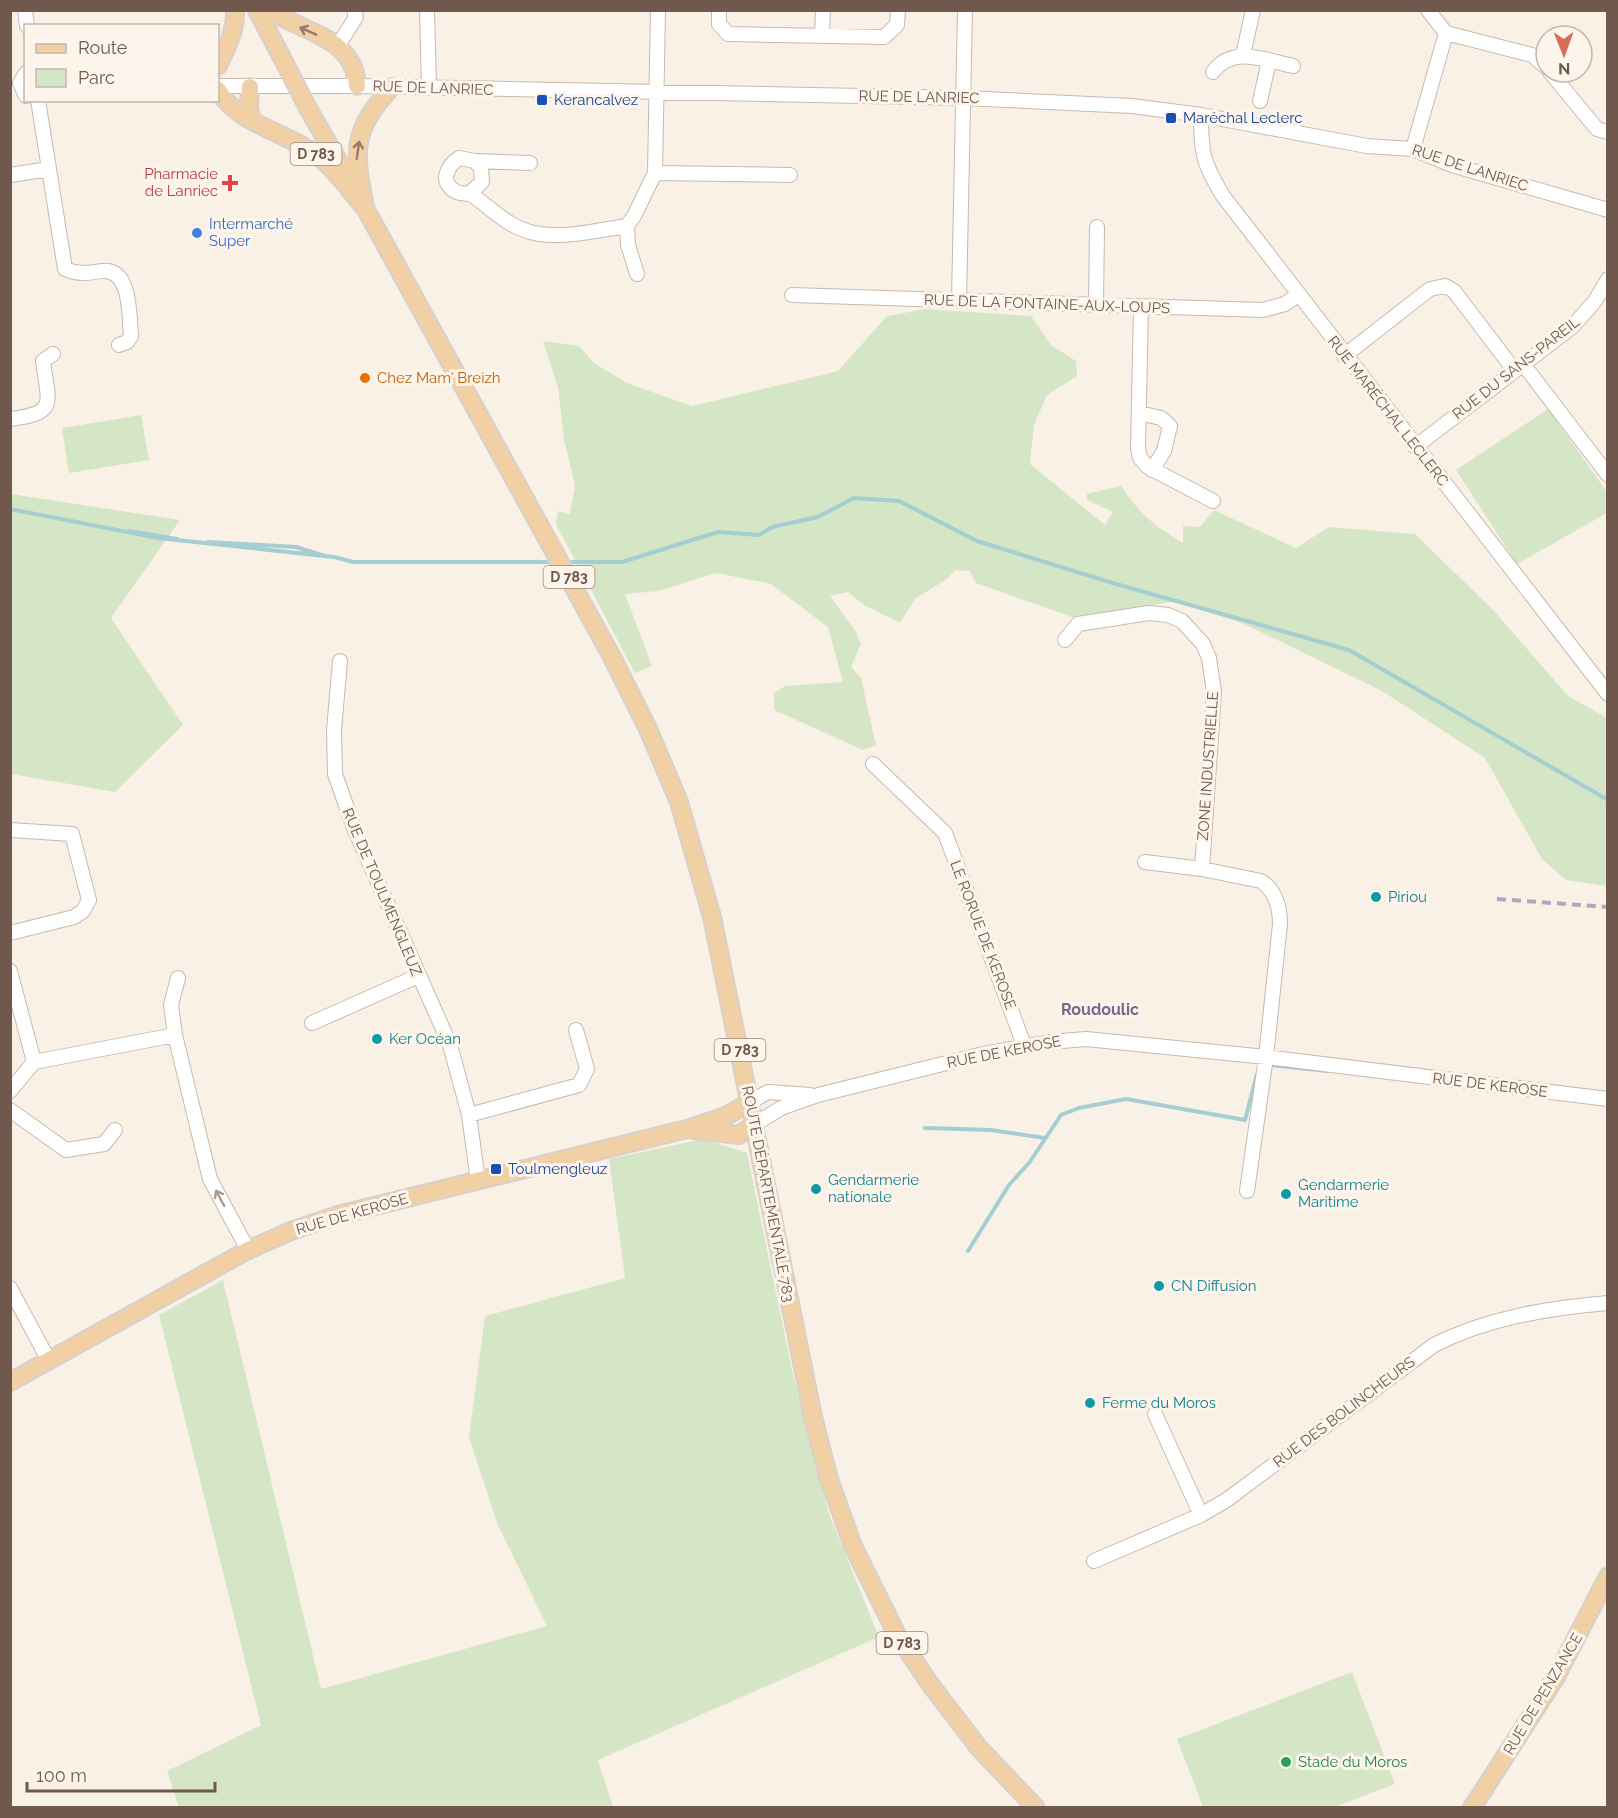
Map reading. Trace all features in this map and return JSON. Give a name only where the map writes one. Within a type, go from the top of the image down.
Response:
[{"type":"main road","points":[[219,64],[236,22],[235,10]]},
{"type":"main road","name":"D 783","points":[[257,10],[309,110],[365,208]]},
{"type":"main road","points":[[270,10],[339,45],[357,75],[357,86]]},
{"type":"main road","points":[[250,87],[249,109],[252,120]]},
{"type":"main road","points":[[365,208],[357,164],[361,133],[365,120],[392,87]]},
{"type":"main road","name":"D 783","points":[[219,90],[224,100],[264,129],[319,157],[365,208]]},
{"type":"main road","name":"ROUTE DÉPARTEMENTALE 783","points":[[365,208],[579,594],[648,729],[679,801],[702,874],[730,999],[807,1388],[840,1509],[865,1573],[897,1635],[930,1684],[979,1748],[1036,1808]]},
{"type":"main road","name":"RUE DE KEROSE","points":[[10,1382],[248,1250],[291,1231],[338,1215],[687,1129],[726,1116],[750,1102]]},
{"type":"main road","name":"RUE DE KEROSE","points":[[687,1129],[739,1135],[755,1124]]},
{"type":"main road","name":"RUE DE PENZANCE","points":[[1472,1808],[1556,1677],[1608,1576]]},
{"type":"street","points":[[339,45],[356,16],[354,10]]},
{"type":"street","points":[[427,10],[429,88]]},
{"type":"street","points":[[637,274],[628,245],[627,226],[654,173],[658,10]]},
{"type":"street","points":[[719,10],[718,24],[728,34],[884,37],[897,25],[898,10]]},
{"type":"street","points":[[822,36],[823,10]]},
{"type":"street","points":[[959,301],[965,10]]},
{"type":"street","points":[[1243,55],[1253,10]]},
{"type":"street","points":[[1428,10],[1446,33],[1534,58]]},
{"type":"street","points":[[1413,149],[1446,33]]},
{"type":"street","points":[[1216,67],[1243,55],[1293,66]]},
{"type":"street","points":[[1260,101],[1269,61]]},
{"type":"street","points":[[19,93],[20,83],[24,76]]},
{"type":"street","points":[[1560,84],[1597,129],[1608,132]]},
{"type":"street","name":"RUE DE LANRIEC","points":[[219,88],[357,86],[1084,102],[1201,115],[1367,146],[1413,149],[1452,165],[1608,210]]},
{"type":"street","points":[[38,102],[65,269],[81,274],[106,271],[119,277],[126,290],[131,336],[127,342],[119,345]]},
{"type":"street","name":"RUE MARÉCHAL LECLERC","points":[[1201,115],[1201,150],[1206,168],[1223,196],[1344,356],[1608,694]]},
{"type":"street","points":[[530,163],[459,158],[451,163],[446,172],[447,182],[453,190],[470,193],[494,214],[513,225],[540,234],[627,226]]},
{"type":"street","points":[[470,193],[479,187],[483,176],[475,160]]},
{"type":"street","points":[[10,175],[49,169]]},
{"type":"street","points":[[654,173],[790,175]]},
{"type":"street","points":[[1096,305],[1097,227]]},
{"type":"street","name":"RUE DU SANS-PAREIL","points":[[1415,447],[1584,315],[1607,283]]},
{"type":"street","points":[[1344,356],[1430,290],[1445,286],[1454,291],[1608,475]]},
{"type":"street","name":"RUE DE LA FONTAINE-AUX-LOUPS","points":[[792,295],[1263,310],[1285,304],[1298,295]]},
{"type":"street","points":[[1141,307],[1140,458],[1152,470],[1213,501]]},
{"type":"street","points":[[10,419],[38,416],[48,403],[43,361],[46,356],[52,354]]},
{"type":"street","points":[[1139,413],[1161,418],[1170,426],[1164,451],[1152,470]]},
{"type":"street","name":"ZONE INDUSTRIELLE","points":[[1065,640],[1078,624],[1149,613],[1168,615],[1182,621],[1203,644],[1209,658],[1214,693],[1202,869]]},
{"type":"street","name":"RUE DE TOULMENGLEUZ","points":[[340,661],[334,730],[335,774],[354,828],[450,1045],[469,1115],[478,1180]]},
{"type":"street","name":"LE RORUE DE KEROSE","points":[[873,764],[939,826],[948,842],[1024,1045]]},
{"type":"street","points":[[10,830],[72,834],[89,900],[83,911],[74,916],[10,933]]},
{"type":"street","points":[[1145,862],[1202,869],[1261,881],[1267,885],[1278,903],[1280,924],[1266,1057],[1247,1191]]},
{"type":"street","points":[[10,971],[34,1062]]},
{"type":"street","points":[[312,1023],[418,976]]},
{"type":"street","points":[[178,978],[171,1005],[175,1035],[210,1179],[248,1250]]},
{"type":"street","points":[[469,1115],[579,1084],[587,1069],[576,1030]]},
{"type":"street","points":[[10,1091],[34,1062],[175,1035]]},
{"type":"street","name":"RUE DE KEROSE","points":[[755,1124],[781,1108],[818,1095],[1024,1045],[1104,1040],[1266,1057],[1608,1100]]},
{"type":"street","name":"RUE DE KEROSE","points":[[750,1102],[771,1092],[818,1095]]},
{"type":"street","points":[[10,1110],[66,1150],[104,1144],[115,1130]]},
{"type":"street","points":[[10,1288],[49,1360]]},
{"type":"street","name":"RUE DES BOLINCHEURS","points":[[1094,1561],[1201,1515],[1251,1483],[1434,1345],[1462,1330],[1497,1320],[1608,1303]]},
{"type":"street","points":[[1155,1414],[1201,1515]]},
{"type":"green space","points":[[925,309],[1031,316],[1051,345],[1076,361],[1077,376],[1047,395],[1034,425],[1030,464],[1105,525],[1113,512],[1087,500],[1087,494],[1121,486],[1148,519],[1183,543],[1183,526],[1200,527],[1214,510],[1296,548],[1329,527],[1415,534],[1494,611],[1568,696],[1607,718],[1607,886],[1566,880],[1542,859],[1485,758],[1382,691],[1244,624],[1176,601],[1075,618],[976,583],[970,571],[955,570],[947,579],[915,599],[900,623],[864,605],[848,592],[830,596],[856,632],[861,644],[851,667],[861,678],[876,745],[863,750],[774,710],[774,693],[785,686],[843,682],[828,627],[771,584],[716,573],[659,591],[625,594],[652,666],[635,673],[556,524],[558,511],[570,514],[575,485],[564,440],[558,388],[543,341],[579,346],[594,363],[627,383],[692,406],[838,371],[887,316]]},
{"type":"green space","points":[[1548,409],[1607,492],[1607,513],[1517,564],[1456,470]]},
{"type":"green space","points":[[141,415],[149,460],[69,473],[62,428]]},
{"type":"green space","points":[[11,494],[180,520],[111,618],[183,725],[115,792],[11,774]]},
{"type":"green space","points":[[704,1139],[747,1153],[792,1370],[829,1514],[879,1637],[598,1760],[613,1807],[179,1807],[167,1771],[261,1725],[159,1315],[223,1280],[321,1689],[547,1626],[497,1523],[469,1437],[485,1316],[625,1278],[609,1159]]},
{"type":"green space","name":"Stade du Moros","points":[[1352,1672],[1395,1784],[1334,1807],[1203,1807],[1177,1739]]},
{"type":"waterway","points":[[565,562],[622,562],[718,532],[759,535],[772,527],[818,517],[854,498],[899,501],[977,541],[1116,584],[1349,650],[1608,800]]},
{"type":"waterway","points":[[10,509],[158,538],[334,557],[353,562],[554,562]]},
{"type":"waterway","points":[[129,531],[177,539]]},
{"type":"waterway","points":[[208,542],[296,547],[325,556]]},
{"type":"waterway","points":[[1269,1065],[1327,1071]]},
{"type":"waterway","points":[[968,1251],[1009,1185],[1029,1163],[1061,1115],[1079,1108],[1126,1099],[1245,1120],[1257,1074]]},
{"type":"waterway","points":[[925,1128],[991,1130],[1045,1138]]},
{"type":"railway","points":[[1497,899],[1608,907]]},
{"type":"place","name":"Kerancalvez","points":[[542,100]]},
{"type":"place","name":"Maréchal Leclerc","points":[[1171,118]]},
{"type":"place","name":"Pharmacie de Lanriec","points":[[230,183]]},
{"type":"place","name":"Intermarché Super","points":[[197,233]]},
{"type":"place","name":"Chez Mam' Breizh","points":[[365,378]]},
{"type":"place","name":"Piriou","points":[[1376,897]]},
{"type":"place","name":"Ker Océan","points":[[377,1039]]},
{"type":"place","name":"Toulmengleuz","points":[[496,1169]]},
{"type":"place","name":"Gendarmerie nationale","points":[[816,1189]]},
{"type":"place","name":"Gendarmerie Maritime","points":[[1286,1194]]},
{"type":"place","name":"CN Diffusion","points":[[1159,1286]]},
{"type":"place","name":"Ferme du Moros","points":[[1090,1403]]},
{"type":"place","name":"Stade du Moros","points":[[1286,1762]]},
{"type":"district","name":"Roudoulic","points":[[1100,1009]]}]
